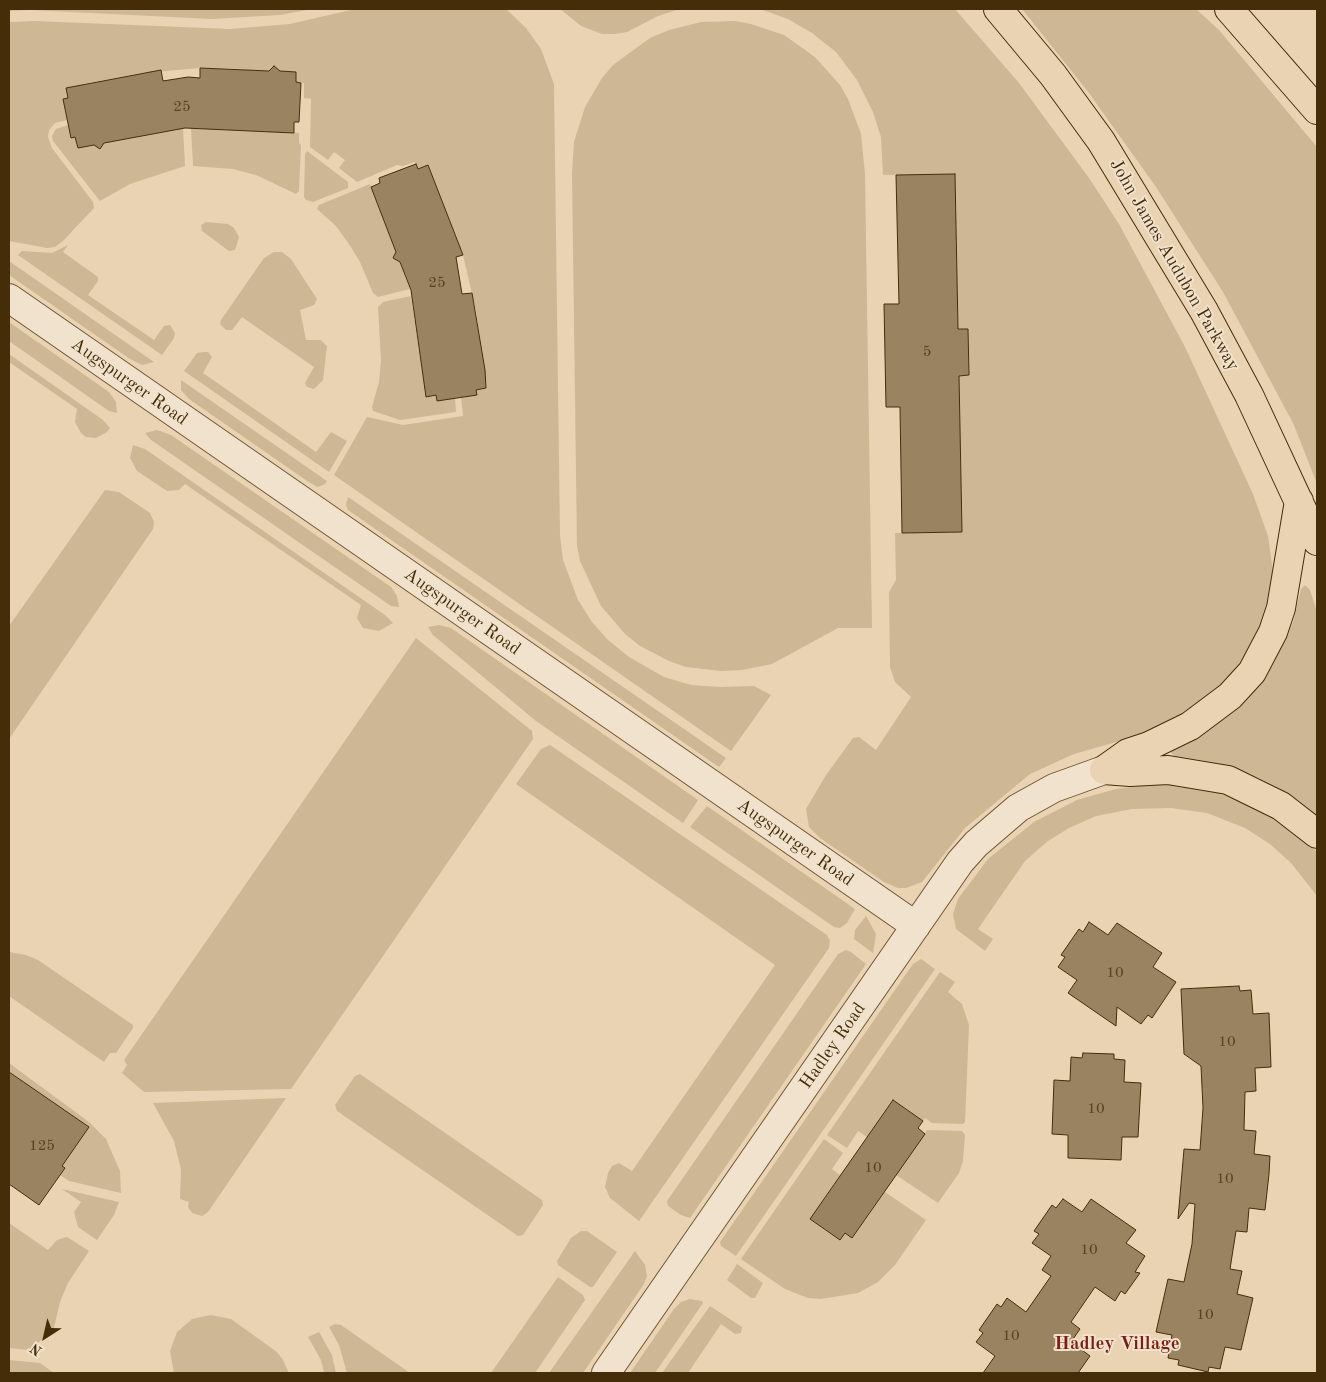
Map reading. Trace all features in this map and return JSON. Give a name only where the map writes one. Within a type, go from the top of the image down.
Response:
[{"type":"main road","name":"John James Audubon Parkway","points":[[998,9],[1053,76],[1101,142],[1204,311],[1249,395],[1317,541]]},
{"type":"main road","points":[[1229,9],[1317,110]]},
{"type":"main road","points":[[1104,770],[1128,753],[1149,746],[1199,721],[1230,696],[1252,672],[1273,632],[1281,608],[1299,502]]},
{"type":"main road","points":[[1104,770],[1130,772],[1168,770],[1228,780],[1281,806],[1317,834]]},
{"type":"street","name":"Augspurger Road","points":[[9,298],[916,926]]},
{"type":"street","name":"Hadley Road","points":[[606,1373],[960,862],[1002,820],[1054,788],[1104,770]]},
{"type":"shaded area","points":[[9,9],[312,9],[280,15],[212,19],[30,10],[9,11]]},
{"type":"shaded area","points":[[355,9],[506,9],[526,28],[541,49],[554,84],[560,536],[563,560],[578,600],[592,622],[608,640],[629,657],[664,677],[691,685],[720,687],[754,686],[771,695],[731,751],[334,475],[367,417],[403,425],[463,416],[461,397],[476,390],[486,388],[476,311],[463,255],[428,165],[418,169],[415,162],[403,166],[397,165],[357,182],[339,168],[345,160],[334,152],[328,160],[310,147],[311,99],[304,98],[304,83],[296,82],[296,72],[253,70],[243,80],[243,69],[200,68],[143,73],[84,84],[68,98],[63,99],[67,120],[55,123],[49,130],[48,137],[52,148],[93,202],[94,208],[55,247],[47,248],[9,241],[9,22],[35,21],[230,29],[290,24]]},
{"type":"shaded area","points":[[560,9],[680,9],[658,16],[627,32],[602,34],[581,26]]},
{"type":"shaded area","points":[[760,9],[955,9],[1019,83],[1089,178],[1119,224],[1185,347],[1253,494],[1268,536],[1276,594],[1243,669],[1186,718],[1134,737],[1074,754],[1030,774],[965,828],[922,882],[906,888],[898,888],[884,882],[820,838],[809,827],[806,809],[826,775],[853,738],[859,737],[876,750],[911,697],[895,682],[890,667],[889,592],[896,580],[895,533],[962,532],[959,376],[969,375],[968,329],[958,329],[955,174],[883,175],[881,137],[873,112],[857,80],[836,52],[812,33],[788,19]]},
{"type":"shaded area","points":[[1022,9],[1196,9],[1219,30],[1317,147],[1317,484],[1294,425],[1223,292],[1156,187],[1089,93]]},
{"type":"shaded area","points":[[735,21],[751,24],[784,35],[815,57],[840,85],[848,99],[861,134],[865,174],[872,628],[838,628],[772,664],[742,670],[721,671],[686,667],[669,661],[640,646],[625,634],[601,606],[580,561],[577,546],[572,173],[574,142],[585,107],[602,78],[613,65],[650,38],[669,30],[701,22]]},
{"type":"shaded area","points":[[68,125],[71,138],[75,137],[78,148],[183,128],[185,166],[130,184],[100,201],[53,141],[52,136],[56,129]]},
{"type":"shaded area","points":[[191,128],[299,133],[299,143],[301,145],[299,191],[296,194],[256,175],[233,169],[193,166]]},
{"type":"shaded area","points":[[307,151],[348,182],[348,188],[313,202],[306,200],[304,197],[305,154]]},
{"type":"shaded area","points":[[370,184],[410,289],[378,297],[373,293],[360,262],[349,244],[336,226],[317,209],[319,205]]},
{"type":"shaded area","points":[[206,222],[228,224],[234,228],[239,237],[235,250],[229,251],[202,231],[201,225]]},
{"type":"shaded area","points":[[68,245],[63,252],[98,277],[98,281],[88,295],[154,340],[164,326],[170,325],[175,333],[174,338],[162,355],[18,255],[22,251],[52,253]]},
{"type":"shaded area","points":[[274,252],[282,252],[291,259],[317,299],[314,305],[300,310],[306,340],[321,340],[327,346],[323,380],[314,389],[307,387],[305,383],[314,367],[242,317],[232,330],[226,330],[220,324],[264,258]]},
{"type":"shaded area","points":[[9,261],[154,362],[142,365],[130,359],[9,275]]},
{"type":"shaded area","points":[[411,296],[426,397],[436,395],[437,401],[455,398],[456,412],[400,420],[373,411],[372,407],[379,382],[381,360],[378,307],[383,302]]},
{"type":"shaded area","points":[[9,322],[109,392],[116,402],[117,413],[109,411],[9,341]]},
{"type":"shaded area","points":[[208,352],[212,357],[203,373],[316,452],[331,432],[347,441],[329,472],[184,371],[197,353]]},
{"type":"shaded area","points":[[9,354],[103,420],[110,428],[107,432],[96,438],[86,437],[81,433],[75,422],[77,409],[9,362]]},
{"type":"shaded area","points":[[181,380],[327,481],[325,484],[318,487],[310,483],[189,399],[181,390]]},
{"type":"shaded area","points":[[157,430],[171,435],[391,587],[397,596],[399,607],[391,606],[151,440],[145,433]]},
{"type":"shaded area","points":[[133,445],[145,449],[385,615],[393,623],[379,631],[363,628],[357,618],[361,605],[185,484],[179,490],[167,491],[137,471],[130,458]]},
{"type":"shaded area","points":[[105,490],[119,492],[150,513],[154,522],[153,529],[9,739],[9,626]]},
{"type":"shaded area","points":[[348,497],[726,758],[719,767],[348,510],[346,505]]},
{"type":"shaded area","points":[[1305,585],[1310,590],[1317,612],[1317,816],[1285,792],[1259,778],[1205,761],[1175,756],[1171,753],[1173,748],[1194,738],[1233,712],[1267,674],[1293,622],[1301,589]]},
{"type":"shaded area","points":[[439,625],[451,628],[698,800],[683,823],[536,721],[433,635],[428,627]]},
{"type":"shaded area","points":[[416,638],[532,731],[533,739],[291,1089],[144,1092],[122,1073],[127,1065],[124,1060]]},
{"type":"shaded area","points":[[550,745],[827,935],[830,941],[829,948],[639,1221],[610,1198],[605,1187],[608,1173],[612,1166],[619,1163],[632,1171],[775,965],[516,784],[541,749]]},
{"type":"shaded area","points":[[1162,783],[1219,792],[1261,808],[1310,844],[1317,852],[1317,896],[1291,863],[1270,844],[1245,828],[1207,813],[1171,808],[1132,809],[1096,816],[1069,828],[1048,841],[1025,861],[978,929],[993,939],[985,951],[956,929],[953,914],[958,899],[988,859],[1034,822],[1077,800],[1116,789]]},
{"type":"shaded area","points":[[707,806],[855,909],[847,923],[840,928],[834,927],[690,827]]},
{"type":"shaded area","points":[[866,916],[876,934],[873,953],[854,939],[855,930]]},
{"type":"shaded area","points":[[846,950],[866,964],[690,1218],[681,1215],[668,1206],[667,1201],[838,954]]},
{"type":"shaded area","points":[[9,952],[26,955],[38,960],[133,1025],[133,1028],[116,1053],[110,1053],[104,1062],[9,996]]},
{"type":"shaded area","points":[[921,959],[935,969],[736,1256],[721,1246],[720,1242],[913,964]]},
{"type":"shaded area","points":[[940,972],[955,982],[948,992],[962,1004],[969,1025],[965,1122],[963,1124],[932,1123],[925,1118],[923,1121],[893,1100],[867,1137],[858,1131],[847,1148],[827,1135]]},
{"type":"shaded area","points":[[9,1063],[89,1122],[106,1139],[120,1171],[121,1193],[69,1181],[60,1175],[62,1166],[89,1127],[9,1072]]},
{"type":"shaded area","points":[[360,1074],[542,1200],[543,1205],[523,1235],[518,1236],[337,1111],[335,1105],[355,1076]]},
{"type":"shaded area","points":[[286,1098],[208,1212],[202,1216],[192,1213],[188,1207],[189,1202],[180,1199],[181,1169],[174,1141],[153,1103]]},
{"type":"shaded area","points":[[927,1130],[962,1131],[965,1135],[963,1161],[959,1173],[938,1203],[896,1175]]},
{"type":"shaded area","points":[[824,1139],[843,1153],[832,1169],[840,1175],[810,1219],[840,1240],[845,1233],[852,1238],[885,1192],[926,1220],[895,1265],[878,1282],[858,1293],[821,1299],[808,1298],[785,1289],[741,1259]]},
{"type":"shaded area","points":[[62,1189],[119,1202],[114,1215],[97,1240],[78,1227],[74,1212],[81,1202]]},
{"type":"shaded area","points":[[9,1223],[48,1250],[57,1240],[67,1237],[89,1251],[68,1283],[60,1302],[53,1332],[28,1350],[9,1348]]},
{"type":"shaded area","points":[[581,1231],[587,1231],[617,1252],[593,1287],[590,1287],[558,1265],[557,1261],[571,1238]]},
{"type":"shaded area","points":[[635,1251],[645,1265],[647,1276],[644,1284],[583,1373],[549,1373]]},
{"type":"shaded area","points":[[737,1264],[763,1283],[755,1298],[751,1298],[727,1280]]},
{"type":"shaded area","points":[[558,1277],[583,1295],[585,1300],[535,1373],[491,1373]]},
{"type":"shaded area","points":[[690,1299],[702,1301],[703,1303],[655,1373],[630,1373],[674,1309],[681,1302]]},
{"type":"shaded area","points":[[710,1306],[742,1327],[741,1333],[735,1334],[721,1324],[688,1373],[662,1373]]},
{"type":"shaded area","points":[[211,1315],[231,1319],[277,1352],[289,1373],[174,1373],[170,1351],[177,1332],[192,1319]]},
{"type":"shaded area","points":[[335,1324],[341,1325],[410,1373],[347,1373],[339,1345],[329,1327]]},
{"type":"shaded area","points":[[319,1332],[332,1355],[336,1373],[324,1373],[321,1360],[308,1337]]},
{"type":"shaded area","points":[[9,1360],[40,1363],[54,1373],[9,1373]]},
{"type":"building","points":[[274,66],[280,71],[296,72],[296,82],[301,83],[299,122],[294,122],[294,133],[185,128],[104,143],[100,149],[94,145],[78,148],[75,137],[71,138],[63,99],[68,98],[66,88],[161,70],[163,81],[188,77],[200,78],[200,68],[269,71]]},
{"type":"building","points":[[416,164],[418,169],[428,165],[463,255],[456,257],[462,294],[472,293],[485,370],[486,388],[476,390],[477,395],[437,401],[436,395],[426,397],[411,290],[400,262],[393,258],[396,252],[371,187],[380,183],[379,178]]},
{"type":"building","points":[[955,174],[958,329],[968,329],[969,375],[959,376],[962,532],[902,533],[900,407],[886,407],[884,304],[899,304],[896,175]]},
{"type":"building","points":[[1089,922],[1108,935],[1117,923],[1162,953],[1153,967],[1176,982],[1152,1018],[1148,1015],[1141,1024],[1117,1007],[1116,1026],[1068,993],[1077,980],[1058,967],[1065,957],[1061,955],[1079,929],[1083,932]]},
{"type":"building","points":[[1239,986],[1240,991],[1251,990],[1253,1014],[1269,1013],[1271,1067],[1255,1068],[1256,1091],[1245,1092],[1244,1130],[1256,1131],[1254,1154],[1270,1156],[1269,1174],[1265,1210],[1249,1208],[1247,1232],[1236,1231],[1230,1269],[1242,1271],[1237,1294],[1253,1298],[1241,1350],[1225,1347],[1220,1369],[1209,1367],[1208,1372],[1178,1365],[1179,1360],[1168,1358],[1172,1335],[1156,1332],[1168,1279],[1184,1282],[1192,1244],[1195,1204],[1189,1203],[1178,1219],[1184,1149],[1200,1150],[1203,1108],[1201,1066],[1184,1054],[1181,989]]},
{"type":"building","points":[[1083,1053],[1114,1054],[1114,1059],[1125,1060],[1124,1082],[1141,1083],[1138,1137],[1122,1137],[1121,1160],[1068,1158],[1068,1135],[1052,1134],[1054,1080],[1070,1081],[1071,1057],[1082,1058]]},
{"type":"building","points":[[9,1072],[89,1127],[62,1166],[65,1168],[39,1205],[9,1184]]},
{"type":"building","points":[[893,1100],[923,1121],[918,1128],[925,1134],[852,1238],[845,1233],[840,1240],[810,1219]]},
{"type":"building","points":[[1063,1199],[1082,1212],[1091,1199],[1136,1230],[1126,1243],[1145,1256],[1135,1272],[1140,1273],[1125,1294],[1121,1291],[1115,1301],[1095,1287],[1071,1322],[1080,1329],[1071,1342],[1090,1356],[1078,1373],[983,1373],[995,1356],[976,1342],[983,1333],[979,1330],[997,1304],[1001,1307],[1007,1298],[1026,1312],[1051,1276],[1042,1270],[1051,1256],[1032,1243],[1039,1234],[1034,1231],[1052,1205],[1056,1208]]},
{"type":"district","name":"Hadley Village","points":[[1117,1344]]}]
